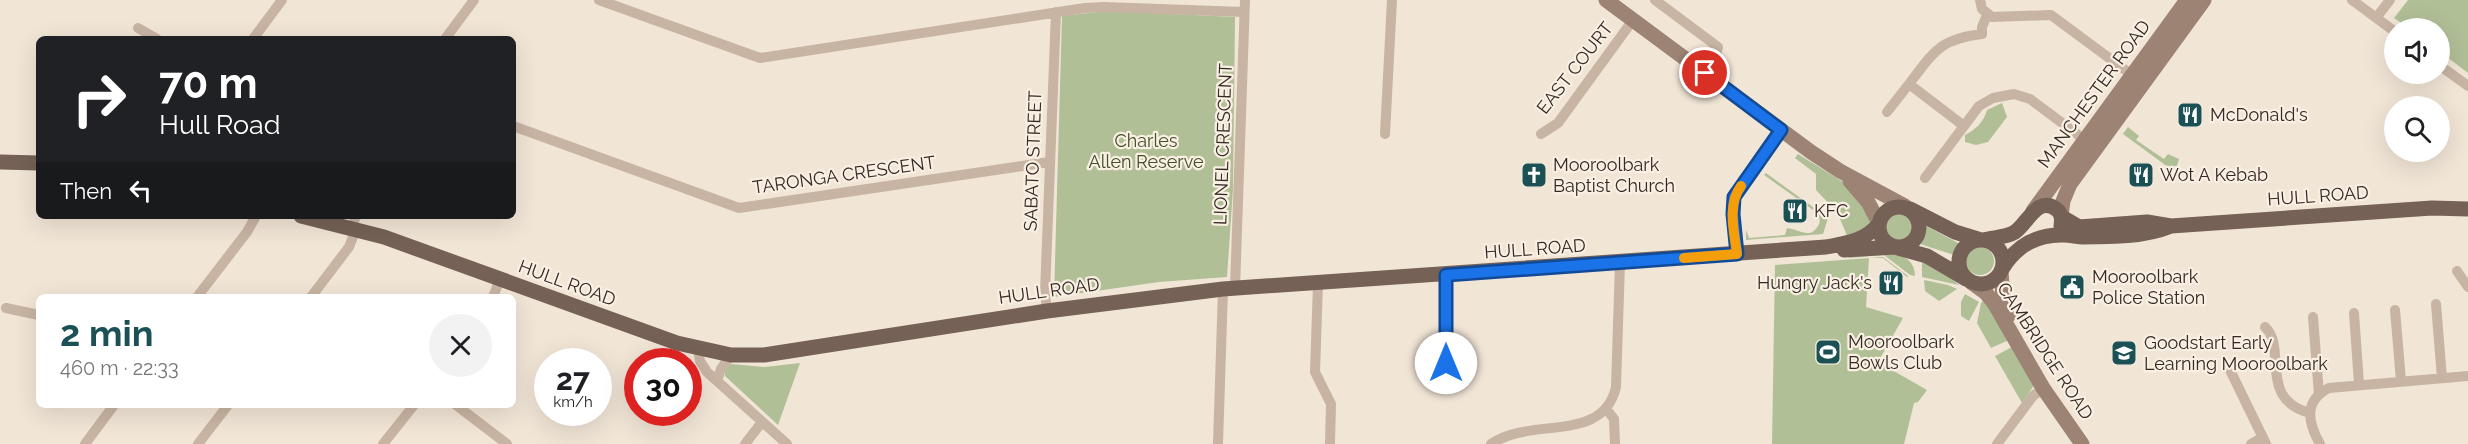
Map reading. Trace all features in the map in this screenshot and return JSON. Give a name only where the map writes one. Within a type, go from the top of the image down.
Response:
[{"type":"main road","points":[[1606,0],[1840,171],[1949,230],[1982,240],[1992,243],[1999,250],[2003,260],[2002,270],[1989,283],[1969,281],[1960,271],[1959,256],[1967,244],[1982,240],[2013,233],[2032,212]]},
{"type":"main road","name":"MANCHESTER ROAD","points":[[2032,212],[2187,0]]},
{"type":"main road","name":"MANCHESTER ROAD","points":[[2061,217],[2063,201],[2070,184],[2204,0]]},
{"type":"main road","points":[[0,162],[36,163]]},
{"type":"main road","points":[[1840,171],[1862,193],[1879,223],[1882,239],[1897,247],[1910,244],[1918,233],[1917,220],[1906,207]]},
{"type":"main road","name":"HULL ROAD","points":[[2032,212],[2042,206],[2050,206],[2057,210],[2061,217],[2091,232]]},
{"type":"main road","points":[[1879,223],[1883,214],[1891,208],[1906,207]]},
{"type":"main road","name":"HULL ROAD","points":[[2002,270],[2012,254],[2023,245],[2050,236],[2091,232],[2152,233],[2171,226],[2423,208],[2468,209]]},
{"type":"main road","points":[[2032,212],[2032,227],[2038,233],[2050,236],[2060,228],[2061,217]]},
{"type":"main road","name":"HULL ROAD","points":[[321,219],[355,224],[692,348]]},
{"type":"main road","name":"HULL ROAD","points":[[702,351],[731,355],[764,355],[1047,311],[1229,289],[1826,247],[1857,241],[1868,235],[1879,223]]},
{"type":"main road","name":"HULL ROAD","points":[[1826,247],[1847,250],[1897,247],[1927,255],[1969,281]]},
{"type":"main road","name":"CAMBRIDGE ROAD","points":[[2002,270],[2001,288],[2005,305],[2019,338],[2043,388],[2083,444]]},
{"type":"main road","name":"CAMBRIDGE ROAD","points":[[1969,281],[1989,296],[2051,383],[2083,444]]},
{"type":"street","points":[[255,36],[282,0]]},
{"type":"street","points":[[447,36],[474,0]]},
{"type":"street","points":[[599,0],[760,58],[1104,3],[1244,12]]},
{"type":"street","name":"LIONEL CRESCENT","points":[[1218,444],[1245,0]]},
{"type":"street","points":[[1385,134],[1392,0]]},
{"type":"street","points":[[1655,0],[1718,47],[1715,59],[1705,73]]},
{"type":"street","points":[[1980,0],[1982,9],[1987,15],[1997,17],[2051,15],[2132,75]]},
{"type":"street","points":[[2352,0],[2384,24]]},
{"type":"street","points":[[2376,18],[2390,0]]},
{"type":"street","name":"SABATO STREET","points":[[1047,311],[1045,293],[1056,12]]},
{"type":"street","points":[[1887,112],[1927,61],[1944,45],[1961,37],[1982,34],[1987,15]]},
{"type":"street","name":"EAST COURT","points":[[1541,134],[1558,123],[1633,20]]},
{"type":"street","points":[[138,28],[152,36]]},
{"type":"street","points":[[2450,73],[2468,86]]},
{"type":"street","points":[[1909,84],[1964,126]]},
{"type":"street","points":[[1925,178],[1984,102],[1992,98],[2014,94],[2030,99],[2085,140]]},
{"type":"street","name":"TARONGA CRESCENT","points":[[516,127],[739,208],[1049,162]]},
{"type":"street","points":[[1737,254],[1733,214],[1734,197],[1781,130]]},
{"type":"street","points":[[199,294],[254,219]]},
{"type":"street","points":[[313,294],[349,247],[355,224]]},
{"type":"street","points":[[1491,444],[1500,438],[1515,434],[1578,429],[1593,423],[1607,410],[1614,399],[1616,387],[1620,263]]},
{"type":"street","points":[[2457,271],[2468,287]]},
{"type":"street","points":[[1446,275],[1446,363],[1451,373]]},
{"type":"street","points":[[494,294],[500,279]]},
{"type":"street","points":[[1318,283],[1315,372],[1331,404],[1330,444]]},
{"type":"street","points":[[2436,304],[2442,378]]},
{"type":"street","points":[[6,308],[36,314]]},
{"type":"street","points":[[2395,310],[2401,381]]},
{"type":"street","points":[[2354,313],[2359,384]]},
{"type":"street","points":[[2313,317],[2319,395],[2310,413],[2311,428],[2320,444]]},
{"type":"street","points":[[2265,327],[2274,340],[2276,374],[2286,399],[2291,406],[2310,413]]},
{"type":"street","points":[[717,381],[721,369],[731,355]]},
{"type":"street","points":[[702,364],[707,372],[787,444]]},
{"type":"street","points":[[2229,368],[2264,441],[2251,444]]},
{"type":"street","points":[[2319,395],[2335,386],[2468,376]]},
{"type":"street","points":[[1997,444],[2033,396],[2043,388]]},
{"type":"street","points":[[85,444],[112,408]]},
{"type":"street","points":[[198,444],[226,408]]},
{"type":"street","points":[[383,444],[412,408]]},
{"type":"street","points":[[460,408],[507,444]]},
{"type":"street","points":[[1607,410],[1614,419],[1615,444]]},
{"type":"street","points":[[745,444],[762,422]]},
{"type":"green space","points":[[2408,0],[2468,0],[2468,73],[2450,59],[2450,18],[2394,18]]},
{"type":"green space","name":"Charles Allen Reserve","points":[[1107,11],[1235,17],[1233,189],[1227,277],[1159,282],[1054,297],[1062,16]]},
{"type":"green space","points":[[2002,103],[2007,117],[1988,142],[1976,145],[1965,142],[1965,135],[1979,125],[1987,110]]},
{"type":"green space","points":[[2128,127],[2139,136],[2136,140],[2164,159],[2168,154],[2179,159],[2177,166],[2168,167],[2123,134]]},
{"type":"green space","points":[[1798,154],[1848,185],[1871,219],[1870,224],[1848,238],[1837,212],[1816,190],[1816,174],[1795,158]]},
{"type":"green space","points":[[1766,173],[1828,218],[1823,234],[1746,240],[1746,230],[1749,238],[1785,235],[1787,228],[1808,233],[1815,230],[1820,222],[1816,212],[1764,175]]},
{"type":"green space","points":[[1899,214],[1909,218],[1913,228],[1909,238],[1899,242],[1889,238],[1885,228],[1889,218]]},
{"type":"green space","points":[[1926,226],[1960,244],[1954,255],[1920,244]]},
{"type":"green space","points":[[1980,247],[1990,251],[1994,261],[1990,271],[1980,275],[1970,271],[1966,261],[1970,251]]},
{"type":"green space","points":[[1890,253],[1900,255],[1908,259],[1913,266],[1915,276],[1910,275],[1884,255],[1849,258],[1849,254]]},
{"type":"green space","points":[[1883,257],[1908,276],[1883,258],[1870,258]]},
{"type":"green space","name":"Mooroolbark Bowls Club","points":[[1869,258],[1866,307],[1903,318],[1878,362],[1927,390],[1918,402],[1914,403],[1904,444],[1772,444],[1775,265]]},
{"type":"green space","points":[[1922,261],[1951,278],[1959,285],[1922,277]]},
{"type":"green space","points":[[1924,280],[1957,289],[1939,301],[1925,291]]},
{"type":"green space","points":[[1965,294],[1979,302],[1969,321],[1961,316],[1961,302]]},
{"type":"green space","points":[[1985,299],[2009,340],[1991,348],[1977,323],[1981,303]]},
{"type":"green space","points":[[2012,347],[2035,384],[2022,403],[1995,356]]},
{"type":"green space","points":[[800,363],[778,425],[725,376],[725,369],[731,364],[765,367]]},
{"type":"slow traffic","points":[[1684,258],[1737,254],[1733,201],[1741,186]]},
{"type":"place","name":"McDonald's","points":[[2190,115]]},
{"type":"place","name":"Mooroolbark Baptist Church","points":[[1534,175]]},
{"type":"place","name":"Wot A Kebab","points":[[2141,175]]},
{"type":"place","name":"KFC","points":[[1795,211]]},
{"type":"place","name":"Hungry Jack's","points":[[1891,283]]},
{"type":"place","name":"Mooroolbark Police Station","points":[[2072,287]]},
{"type":"place","name":"Mooroolbark Bowls Club","points":[[1828,352]]},
{"type":"place","name":"Goodstart Early Learning Mooroolbark","points":[[2124,353]]},
{"type":"route","points":[[1446,363],[1446,275],[1737,254],[1733,214],[1734,197],[1781,130],[1705,73]]}]
